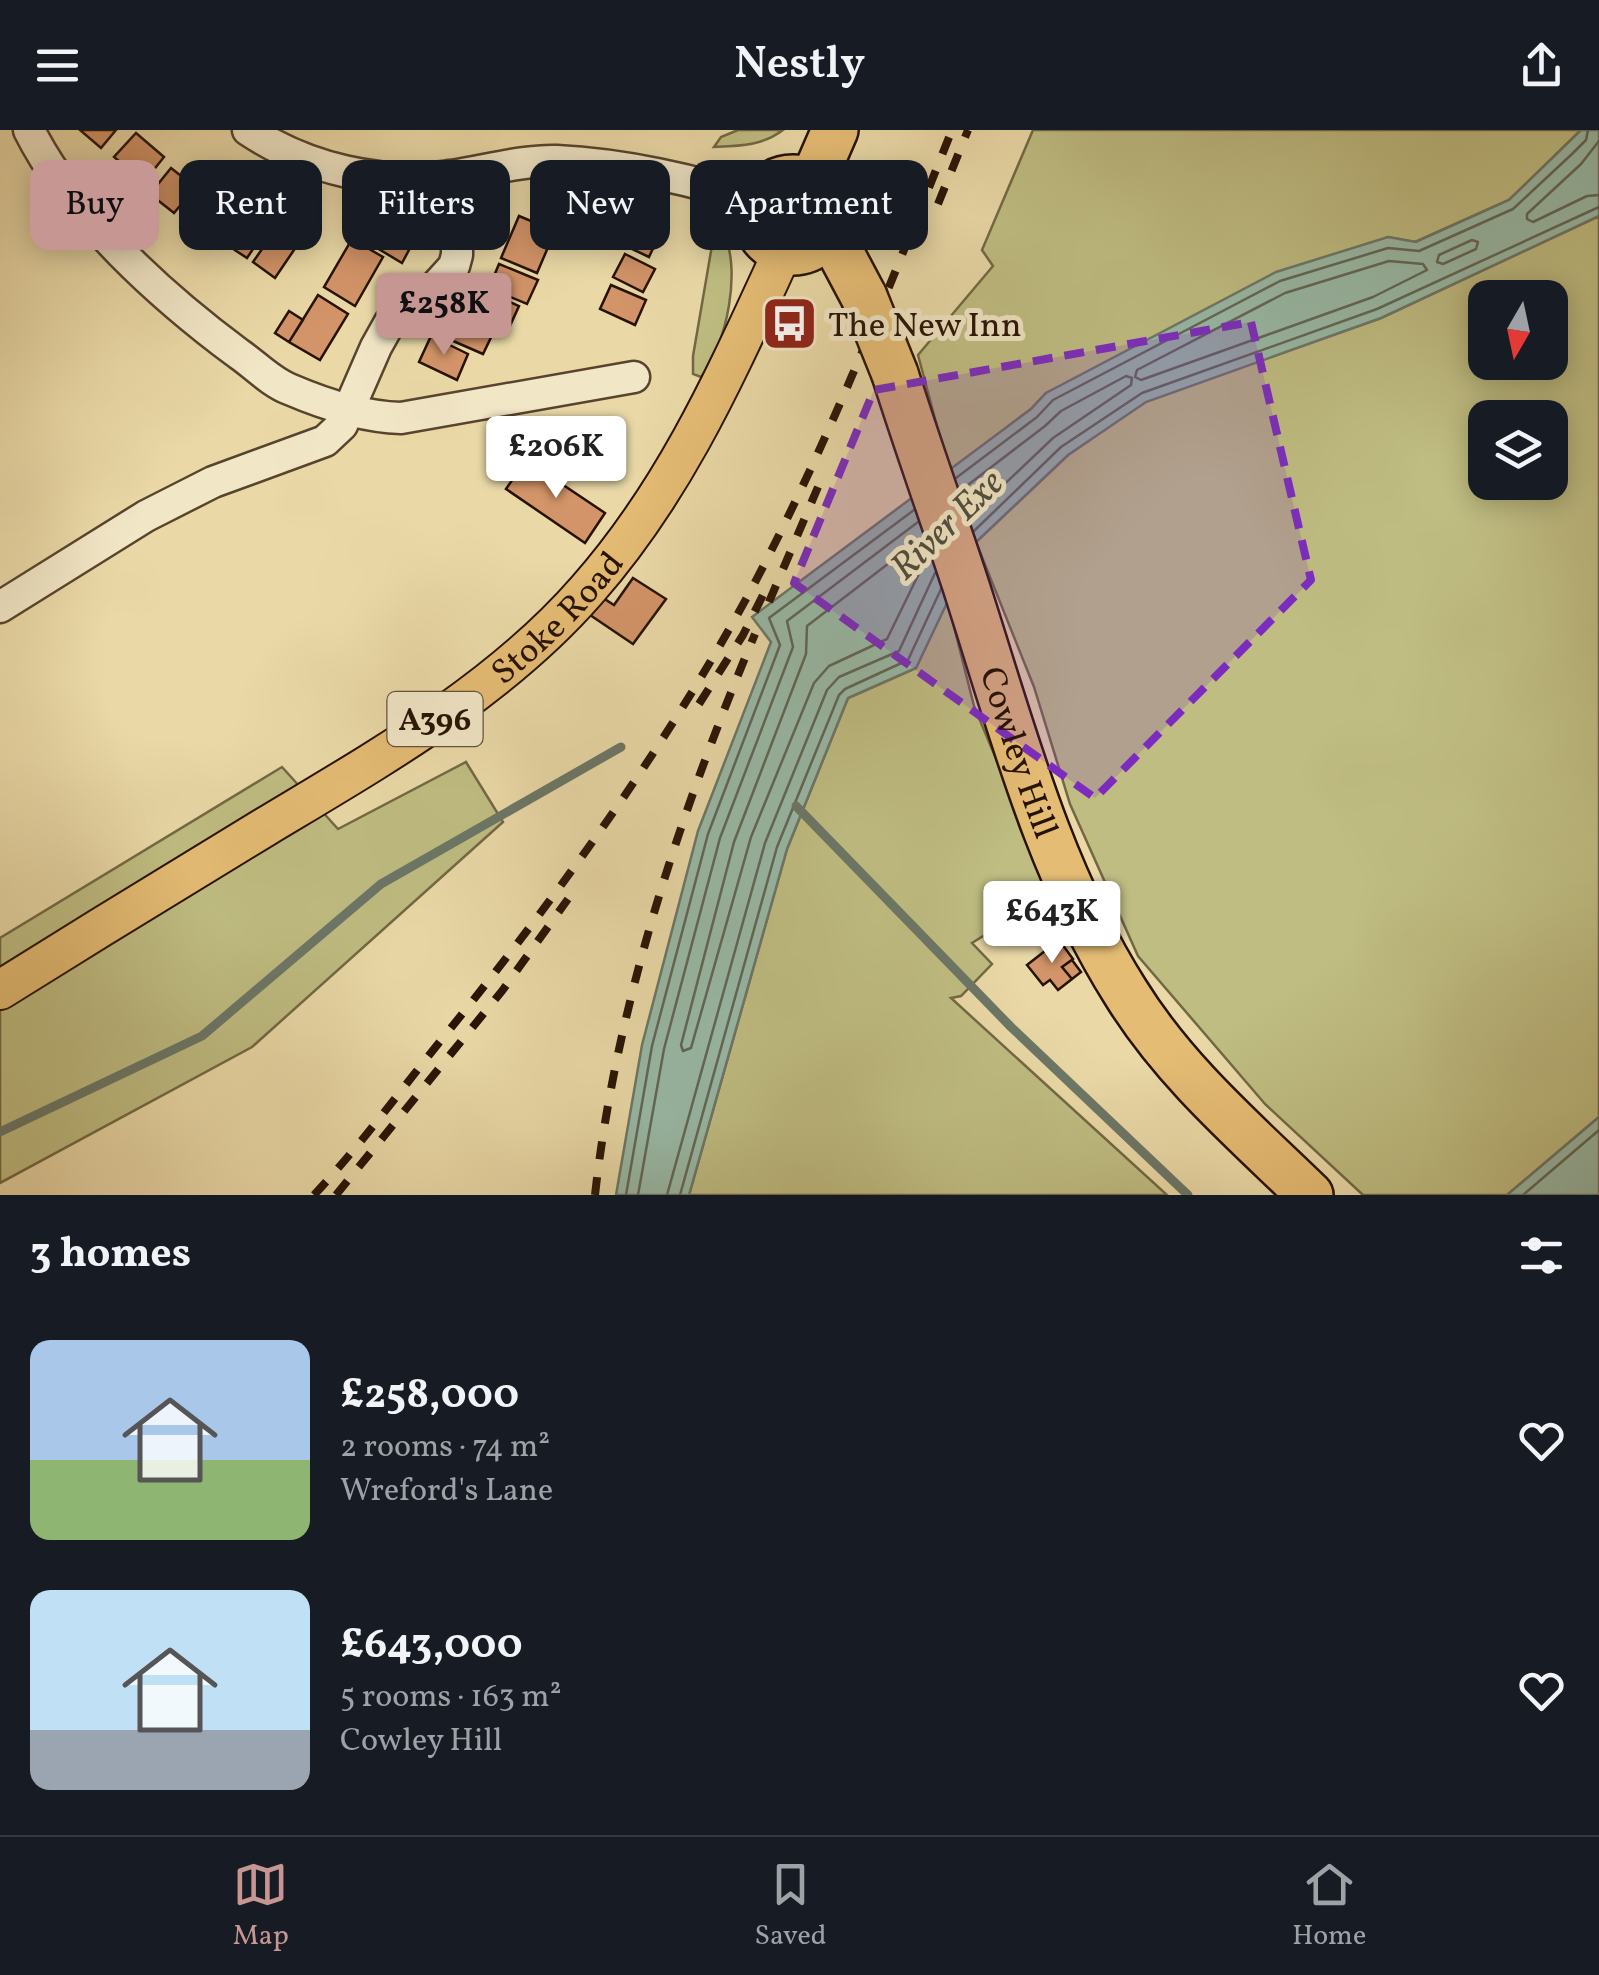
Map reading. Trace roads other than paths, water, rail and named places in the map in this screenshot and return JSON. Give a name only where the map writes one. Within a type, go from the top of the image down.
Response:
[{"type":"highway","points":[[822,160],[835,130]]},
{"type":"highway","name":"Cowley Hill","points":[[839,250],[864,297],[895,374],[1002,706],[1068,885],[1126,993],[1183,1071],[1310,1195]]},
{"type":"main road","name":"Stoke Road","points":[[0,990],[374,761],[510,665],[547,632],[620,550],[690,446],[800,250]]},
{"type":"street","points":[[28,130],[42,156],[111,242],[190,318],[286,388],[370,417],[401,418],[634,377]]},
{"type":"street","points":[[248,130],[292,140],[342,170]]},
{"type":"street","points":[[510,167],[554,161],[616,168],[690,184]]},
{"type":"street","points":[[0,607],[146,516],[214,482],[325,441],[351,410],[376,346],[390,322],[454,266],[457,250]]},
{"type":"water","name":"River Exe","points":[[1581,130],[1599,130],[1599,216],[1381,318],[1146,402],[1068,455],[976,542],[916,668],[848,698],[787,849],[689,1195],[616,1195],[642,1045],[698,831],[771,642],[752,617],[1031,409],[1046,393],[1276,272],[1388,237],[1416,242],[1509,200]]},
{"type":"water","points":[[1599,1117],[1599,1195],[1507,1195]]},
{"type":"waterway","points":[[0,1132],[202,1036],[381,884],[621,747]]},
{"type":"waterway","points":[[796,806],[1011,1027],[1188,1195]]},
{"type":"railway","points":[[314,1195],[376,1123],[563,883],[644,767],[718,648],[752,588],[833,419],[952,130]]},
{"type":"railway","points":[[938,204],[968,130]]},
{"type":"railway","points":[[769,602],[818,487]]},
{"type":"railway","points":[[699,704],[743,635],[767,587]]},
{"type":"railway","points":[[595,1195],[618,1052],[655,909],[702,769],[755,634]]},
{"type":"railway","points":[[336,1195],[502,991],[568,899]]},
{"type":"place","name":"The New Inn","points":[[789,324]]}]
